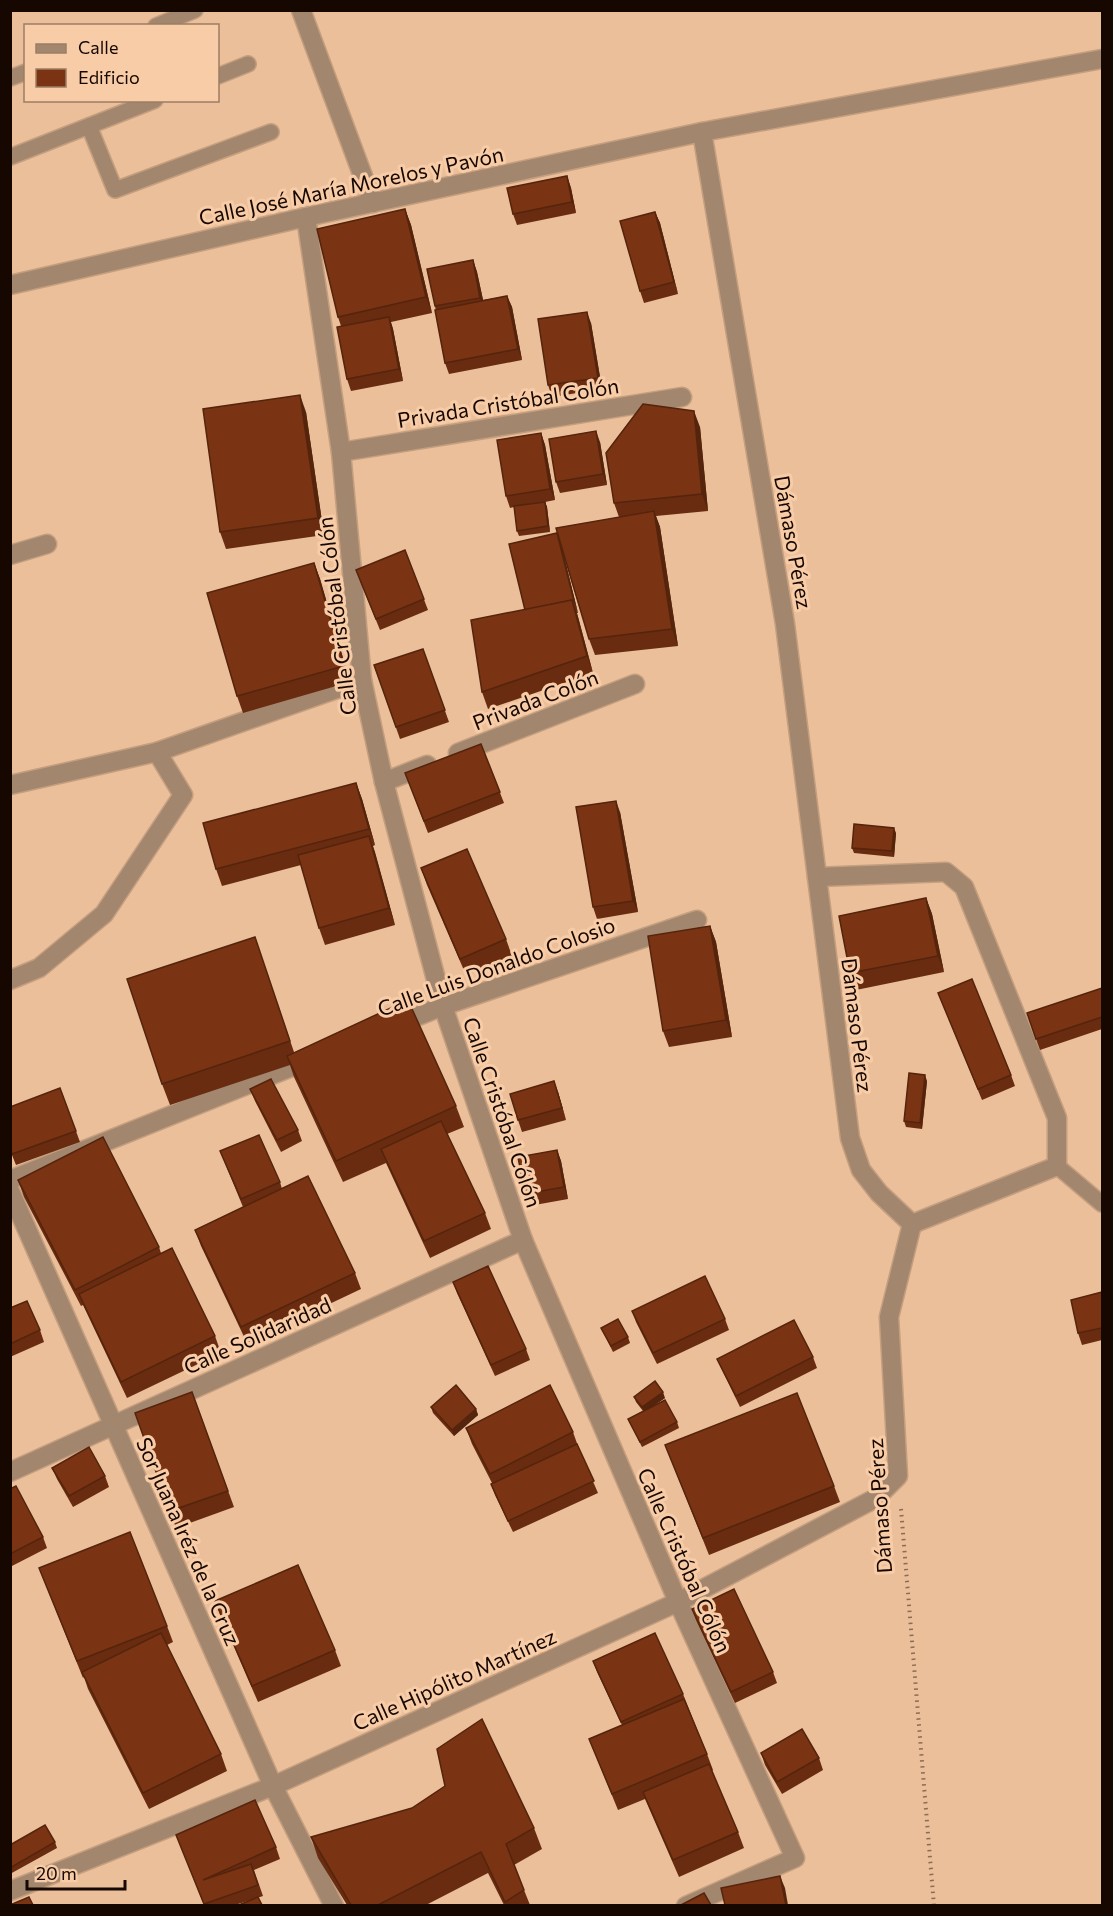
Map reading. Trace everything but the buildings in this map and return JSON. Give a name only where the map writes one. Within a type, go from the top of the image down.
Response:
[{"type":"street","points":[[301,10],[373,203]]},
{"type":"street","name":"Calle José María Morelos y Pavón","points":[[10,285],[306,217],[702,132],[1102,59]]},
{"type":"street","name":"Dámaso Pérez","points":[[702,132],[785,624],[850,1138],[861,1170],[879,1193],[912,1224],[889,1317],[898,1476]]},
{"type":"street","name":"Calle Cristóbal Cólón","points":[[306,217],[341,452],[363,680],[384,782],[443,1006],[522,1240],[678,1602],[795,1858],[686,1905]]},
{"type":"street","name":"Privada Cristóbal Colón","points":[[341,452],[682,397]]},
{"type":"street","points":[[10,555],[47,544]]},
{"type":"street","points":[[10,785],[157,752],[363,680]]},
{"type":"street","name":"Privada Colón","points":[[384,782],[635,684]]},
{"type":"street","points":[[10,980],[39,968],[104,914],[183,795],[157,752]]},
{"type":"street","points":[[817,877],[946,872],[964,886],[1057,1118],[1057,1166],[912,1224]]},
{"type":"street","name":"Calle Luis Donaldo Colosio","points":[[376,1033],[443,1006],[697,920]]},
{"type":"street","points":[[10,1180],[332,1051]]},
{"type":"street","name":"Sor Juana Iréz de la Cruz","points":[[10,1191],[273,1786],[334,1905]]},
{"type":"street","name":"Calle Solidaridad","points":[[10,1472],[522,1240]]},
{"type":"street","name":"Calle Hipólito Martínez","points":[[10,1891],[273,1786],[678,1602],[876,1498],[898,1476]]},
{"type":"lane","points":[[161,24],[195,10]]},
{"type":"lane","points":[[219,76],[248,64]]},
{"type":"lane","points":[[10,157],[150,102]]},
{"type":"lane","points":[[89,126],[115,190],[271,132]]},
{"type":"lane","points":[[1057,1166],[1102,1204]]},
{"type":"path","name":"Dámaso Pérez","points":[[898,1476],[934,1905]]}]
